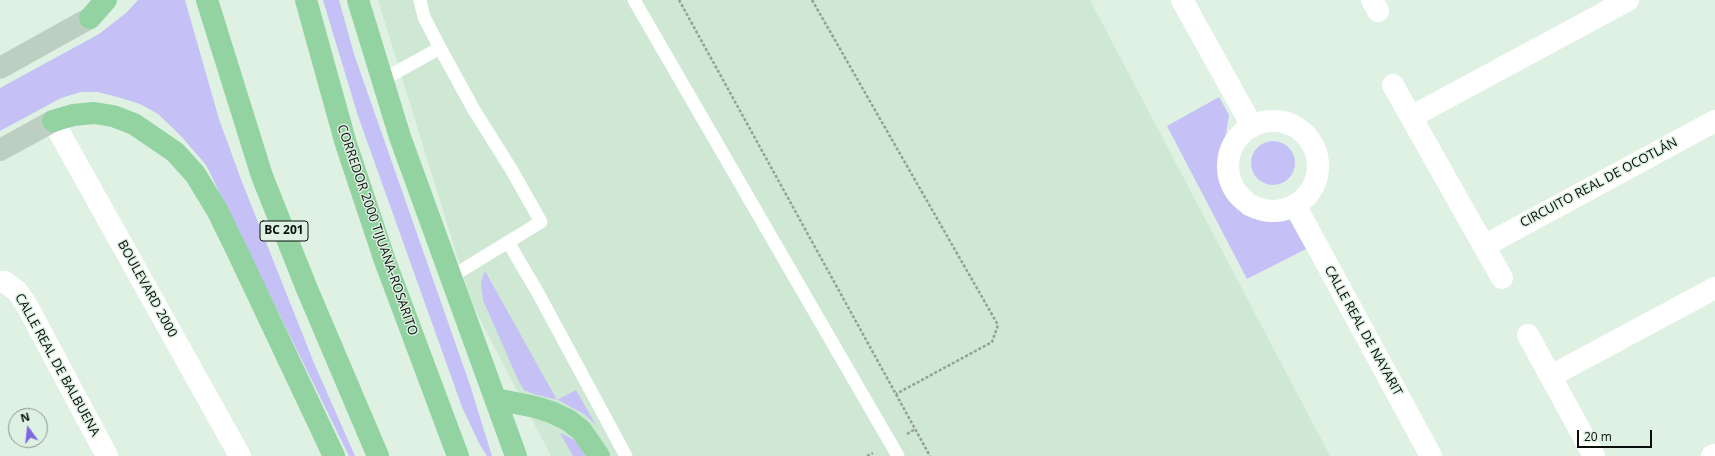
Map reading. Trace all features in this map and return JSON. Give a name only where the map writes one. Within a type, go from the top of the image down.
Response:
[{"type":"highway","points":[[90,18],[106,0]]},
{"type":"highway","name":"BC 201","points":[[207,0],[262,176],[307,289],[378,456]]},
{"type":"highway","name":"CORREDOR 2000 TIJUANA-ROSARITO","points":[[306,0],[346,144],[385,261],[458,456]]},
{"type":"highway","points":[[358,0],[400,137],[450,277],[517,454]]},
{"type":"highway","points":[[53,121],[73,114],[113,116],[134,124],[175,152],[195,174],[217,210],[240,255],[334,456]]},
{"type":"highway","points":[[496,399],[535,407],[551,412],[568,420],[581,430],[599,456]]},
{"type":"main road","points":[[0,68],[90,18]]},
{"type":"main road","points":[[0,150],[53,121]]},
{"type":"street","points":[[1182,0],[1252,126]]},
{"type":"street","points":[[1411,116],[1628,0]]},
{"type":"street","points":[[1393,85],[1502,278]]},
{"type":"street","name":"CIRCUITO REAL DE OCOTLÁN","points":[[1484,246],[1715,120]]},
{"type":"street","name":"BOULEVARD 2000","points":[[53,121],[240,456]]},
{"type":"street","points":[[1271,121],[1291,124],[1308,136],[1317,153],[1318,174],[1310,192],[1295,205],[1276,211],[1255,207],[1239,196],[1230,178],[1229,158],[1236,139],[1252,126],[1271,121]]},
{"type":"street","name":"CALLE REAL DE NAYARIT","points":[[1295,205],[1431,456]]},
{"type":"street","name":"CALLE REAL DE BALBUENA","points":[[0,282],[6,282],[17,291],[26,304],[107,456]]},
{"type":"street","points":[[1551,376],[1715,288]]},
{"type":"street","points":[[1528,335],[1594,456]]},
{"type":"lane","points":[[420,0],[424,17],[440,48],[474,110],[511,168],[541,222],[450,277]]},
{"type":"lane","points":[[634,0],[898,456]]},
{"type":"lane","points":[[382,80],[440,48]]},
{"type":"lane","points":[[508,242],[538,293],[626,456]]},
{"type":"path","points":[[679,0],[930,456]]},
{"type":"path","points":[[812,0],[998,325],[992,342],[896,394]]},
{"type":"shaded area","points":[[138,0],[185,0],[219,119],[242,182],[314,363],[355,456],[349,456],[206,165],[181,136],[158,114],[140,104],[121,98],[98,92],[81,92],[61,98],[0,131],[0,88],[99,34],[126,13]]},
{"type":"shaded area","points":[[323,0],[339,0],[354,54],[470,385],[492,456],[487,456],[480,445],[462,407],[358,116]]},
{"type":"shaded area","points":[[378,0],[1090,0],[1330,456],[551,456],[472,304]]},
{"type":"shaded area","points":[[1219,97],[1229,115],[1226,134],[1219,153],[1220,176],[1227,196],[1244,215],[1259,220],[1288,217],[1306,249],[1247,279],[1167,126]]},
{"type":"shaded area","points":[[1269,141],[1277,141],[1289,147],[1295,159],[1295,167],[1289,179],[1277,185],[1269,185],[1257,179],[1251,167],[1251,159],[1257,147]]},
{"type":"shaded area","points":[[485,271],[557,400],[524,390],[519,382],[483,300],[481,282]]},
{"type":"shaded area","points":[[576,390],[596,425],[584,414],[557,400]]},
{"type":"shaded area","points":[[560,433],[575,440],[585,456],[573,456]]}]
